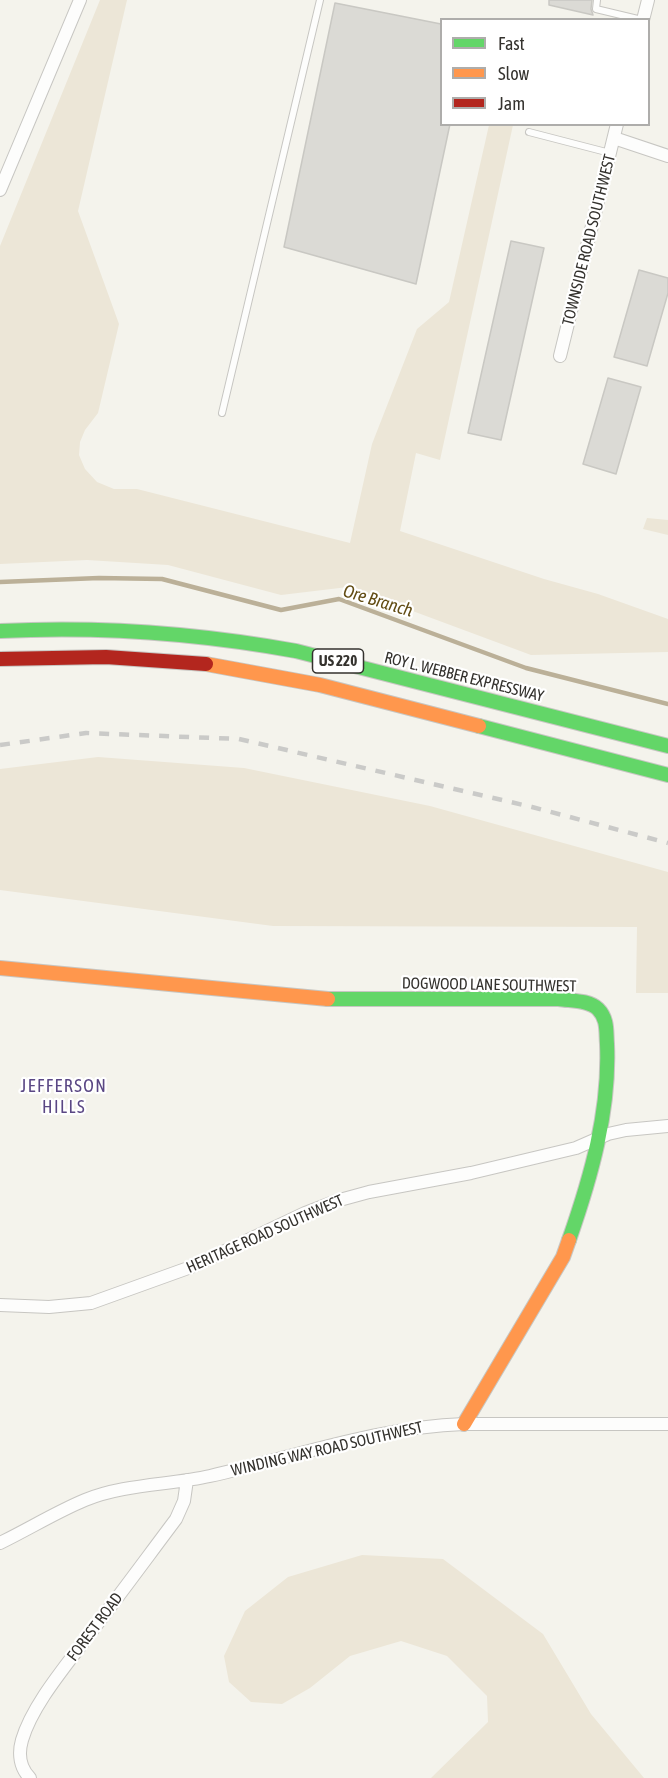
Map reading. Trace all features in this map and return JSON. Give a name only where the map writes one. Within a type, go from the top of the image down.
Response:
[{"type":"main road","name":"ROY L. WEBBER EXPRESSWAY","points":[[0,631],[69,628],[125,629],[244,640],[296,651],[668,746]]},
{"type":"main road","name":"US 220","points":[[0,659],[97,656],[155,659],[214,665],[273,675],[343,690],[668,775]]},
{"type":"main road","name":"DOGWOOD LANE SOUTHWEST","points":[[0,968],[310,998],[559,999],[590,1004],[599,1010],[606,1023],[608,1063],[606,1103],[600,1138],[573,1231],[563,1257],[464,1424]]},
{"type":"street","points":[[0,190],[80,0]]},
{"type":"street","points":[[644,18],[648,0]]},
{"type":"street","name":"TOWNSIDE ROAD SOUTHWEST","points":[[560,356],[617,126]]},
{"type":"street","points":[[614,138],[668,156]]},
{"type":"street","name":"HERITAGE ROAD SOUTHWEST","points":[[0,1305],[49,1307],[91,1303],[192,1267],[305,1213],[336,1201],[576,1148],[626,1130],[668,1126]]},
{"type":"street","name":"WINDING WAY ROAD SOUTHWEST","points":[[0,1543],[87,1499],[108,1493],[187,1480],[382,1434],[430,1425],[668,1424]]},
{"type":"street","name":"FOREST ROAD","points":[[30,1778],[25,1773],[21,1762],[20,1750],[28,1726],[61,1672],[176,1519],[183,1506],[187,1480]]},
{"type":"lane","points":[[222,413],[320,0]]},
{"type":"lane","points":[[597,0],[596,9],[634,18]]},
{"type":"lane","points":[[529,132],[610,153]]},
{"type":"shaded area","points":[[100,0],[127,0],[78,211],[119,324],[98,413],[85,430],[80,442],[79,455],[85,469],[97,482],[114,489],[137,489],[350,543],[372,444],[417,329],[449,302],[489,126],[513,126],[440,460],[416,453],[400,531],[544,579],[598,594],[668,619],[668,652],[531,655],[348,587],[281,595],[168,565],[87,560],[0,564],[0,246]]},
{"type":"shaded area","points":[[647,518],[668,520],[668,535],[643,529]]},
{"type":"shaded area","points":[[98,757],[244,768],[430,806],[668,872],[668,993],[636,993],[637,927],[273,926],[0,890],[0,769]]},
{"type":"shaded area","points":[[362,1555],[443,1559],[543,1634],[591,1714],[644,1778],[431,1778],[488,1722],[487,1696],[447,1656],[401,1641],[350,1656],[310,1688],[282,1704],[251,1702],[229,1682],[224,1656],[245,1611],[288,1577]]},
{"type":"building","points":[[549,0],[592,0],[593,15],[549,5]]},
{"type":"building","points":[[335,3],[440,24],[440,126],[450,126],[416,284],[284,247]]},
{"type":"building","points":[[511,241],[544,248],[501,440],[468,433]]},
{"type":"building","points":[[639,270],[668,278],[668,293],[647,366],[614,357]]},
{"type":"building","points":[[608,378],[641,387],[616,474],[583,464]]},
{"type":"waterway","name":"Ore Branch","points":[[0,582],[99,578],[162,579],[281,610],[339,599],[526,668],[668,704]]},
{"type":"railway","points":[[0,745],[86,733],[239,739],[532,807],[668,843]]},
{"type":"traffic: fast","points":[[0,631],[75,629],[148,632],[296,651],[668,746]]},
{"type":"traffic: fast","points":[[479,726],[668,775]]},
{"type":"traffic: fast","points":[[328,999],[559,999],[585,1002],[598,1009],[605,1021],[606,1030],[607,1069],[602,1119],[585,1192],[569,1240]]},
{"type":"traffic: slow","points":[[206,664],[320,685],[479,726]]},
{"type":"traffic: slow","points":[[0,968],[328,999]]},
{"type":"traffic: slow","points":[[464,1424],[563,1257],[569,1240]]},
{"type":"traffic: jam","points":[[0,659],[106,657],[206,664]]},
{"type":"district","name":"JEFFERSON HILLS","points":[[64,1096]]}]
